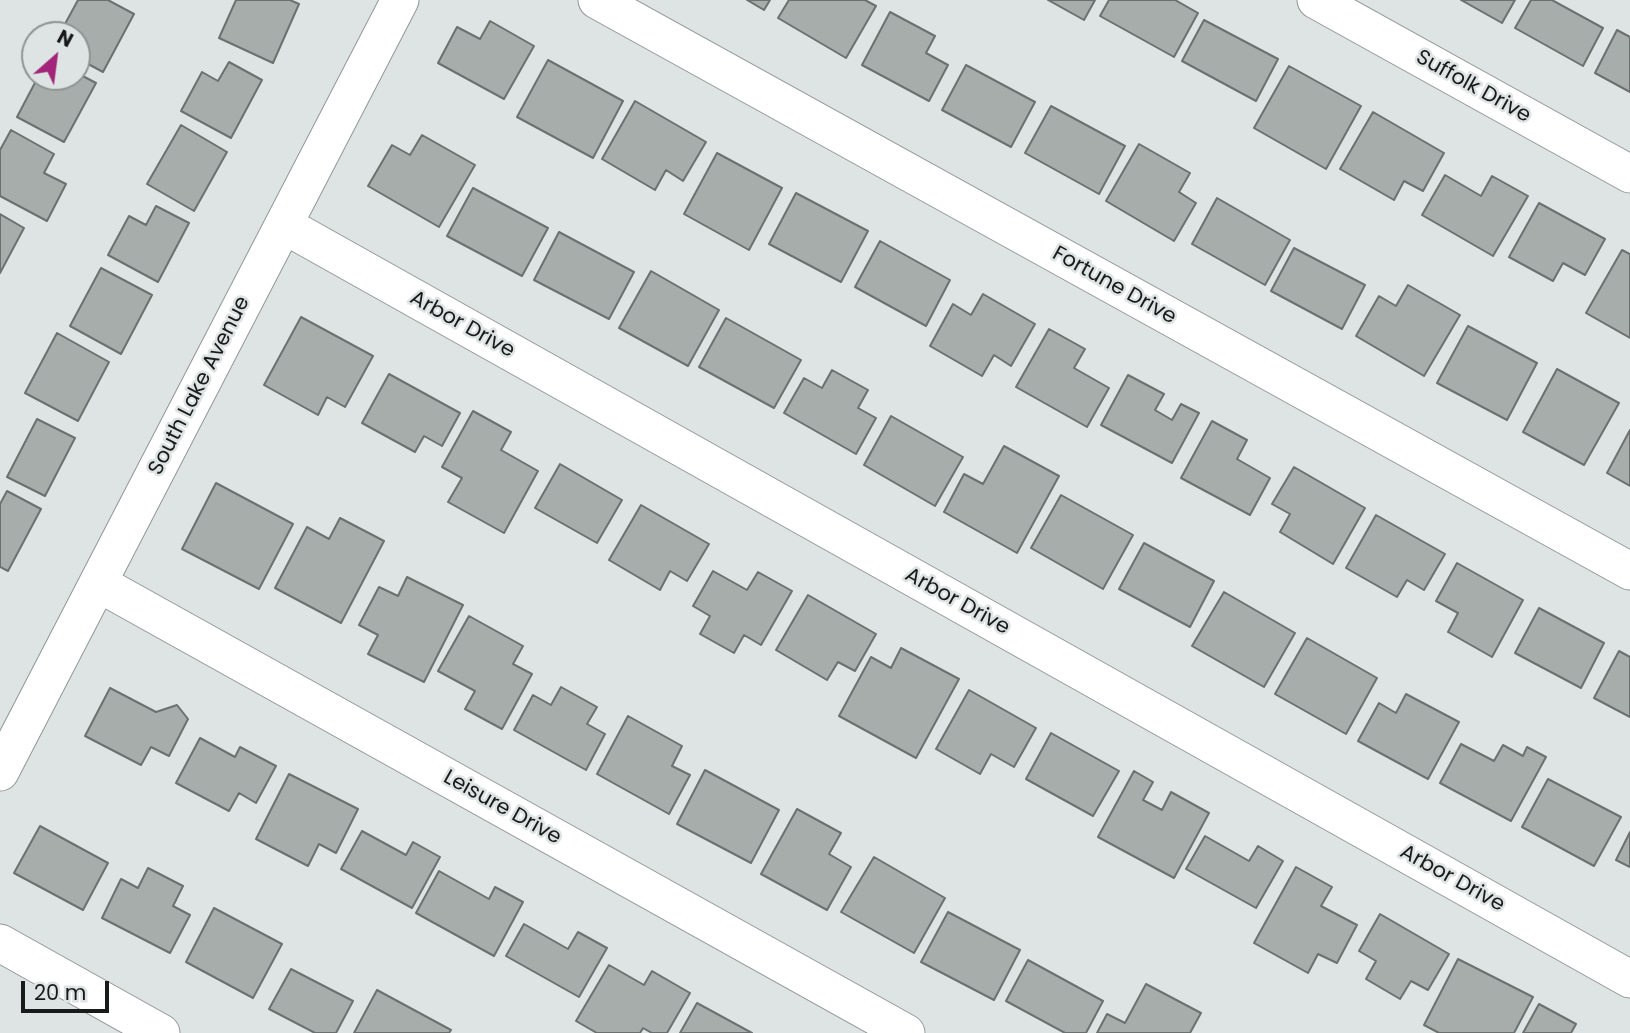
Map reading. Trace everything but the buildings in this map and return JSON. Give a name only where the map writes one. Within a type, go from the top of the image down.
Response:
[{"type":"street","name":"South Lake Avenue","points":[[0,772],[400,0]]},
{"type":"street","name":"Fortune Drive","points":[[597,0],[1630,571]]},
{"type":"street","name":"Suffolk Drive","points":[[1316,0],[1630,174]]},
{"type":"street","name":"Arbor Drive","points":[[284,225],[1630,979]]},
{"type":"street","name":"Leisure Drive","points":[[98,583],[906,1033]]},
{"type":"street","points":[[0,943],[161,1033]]}]
